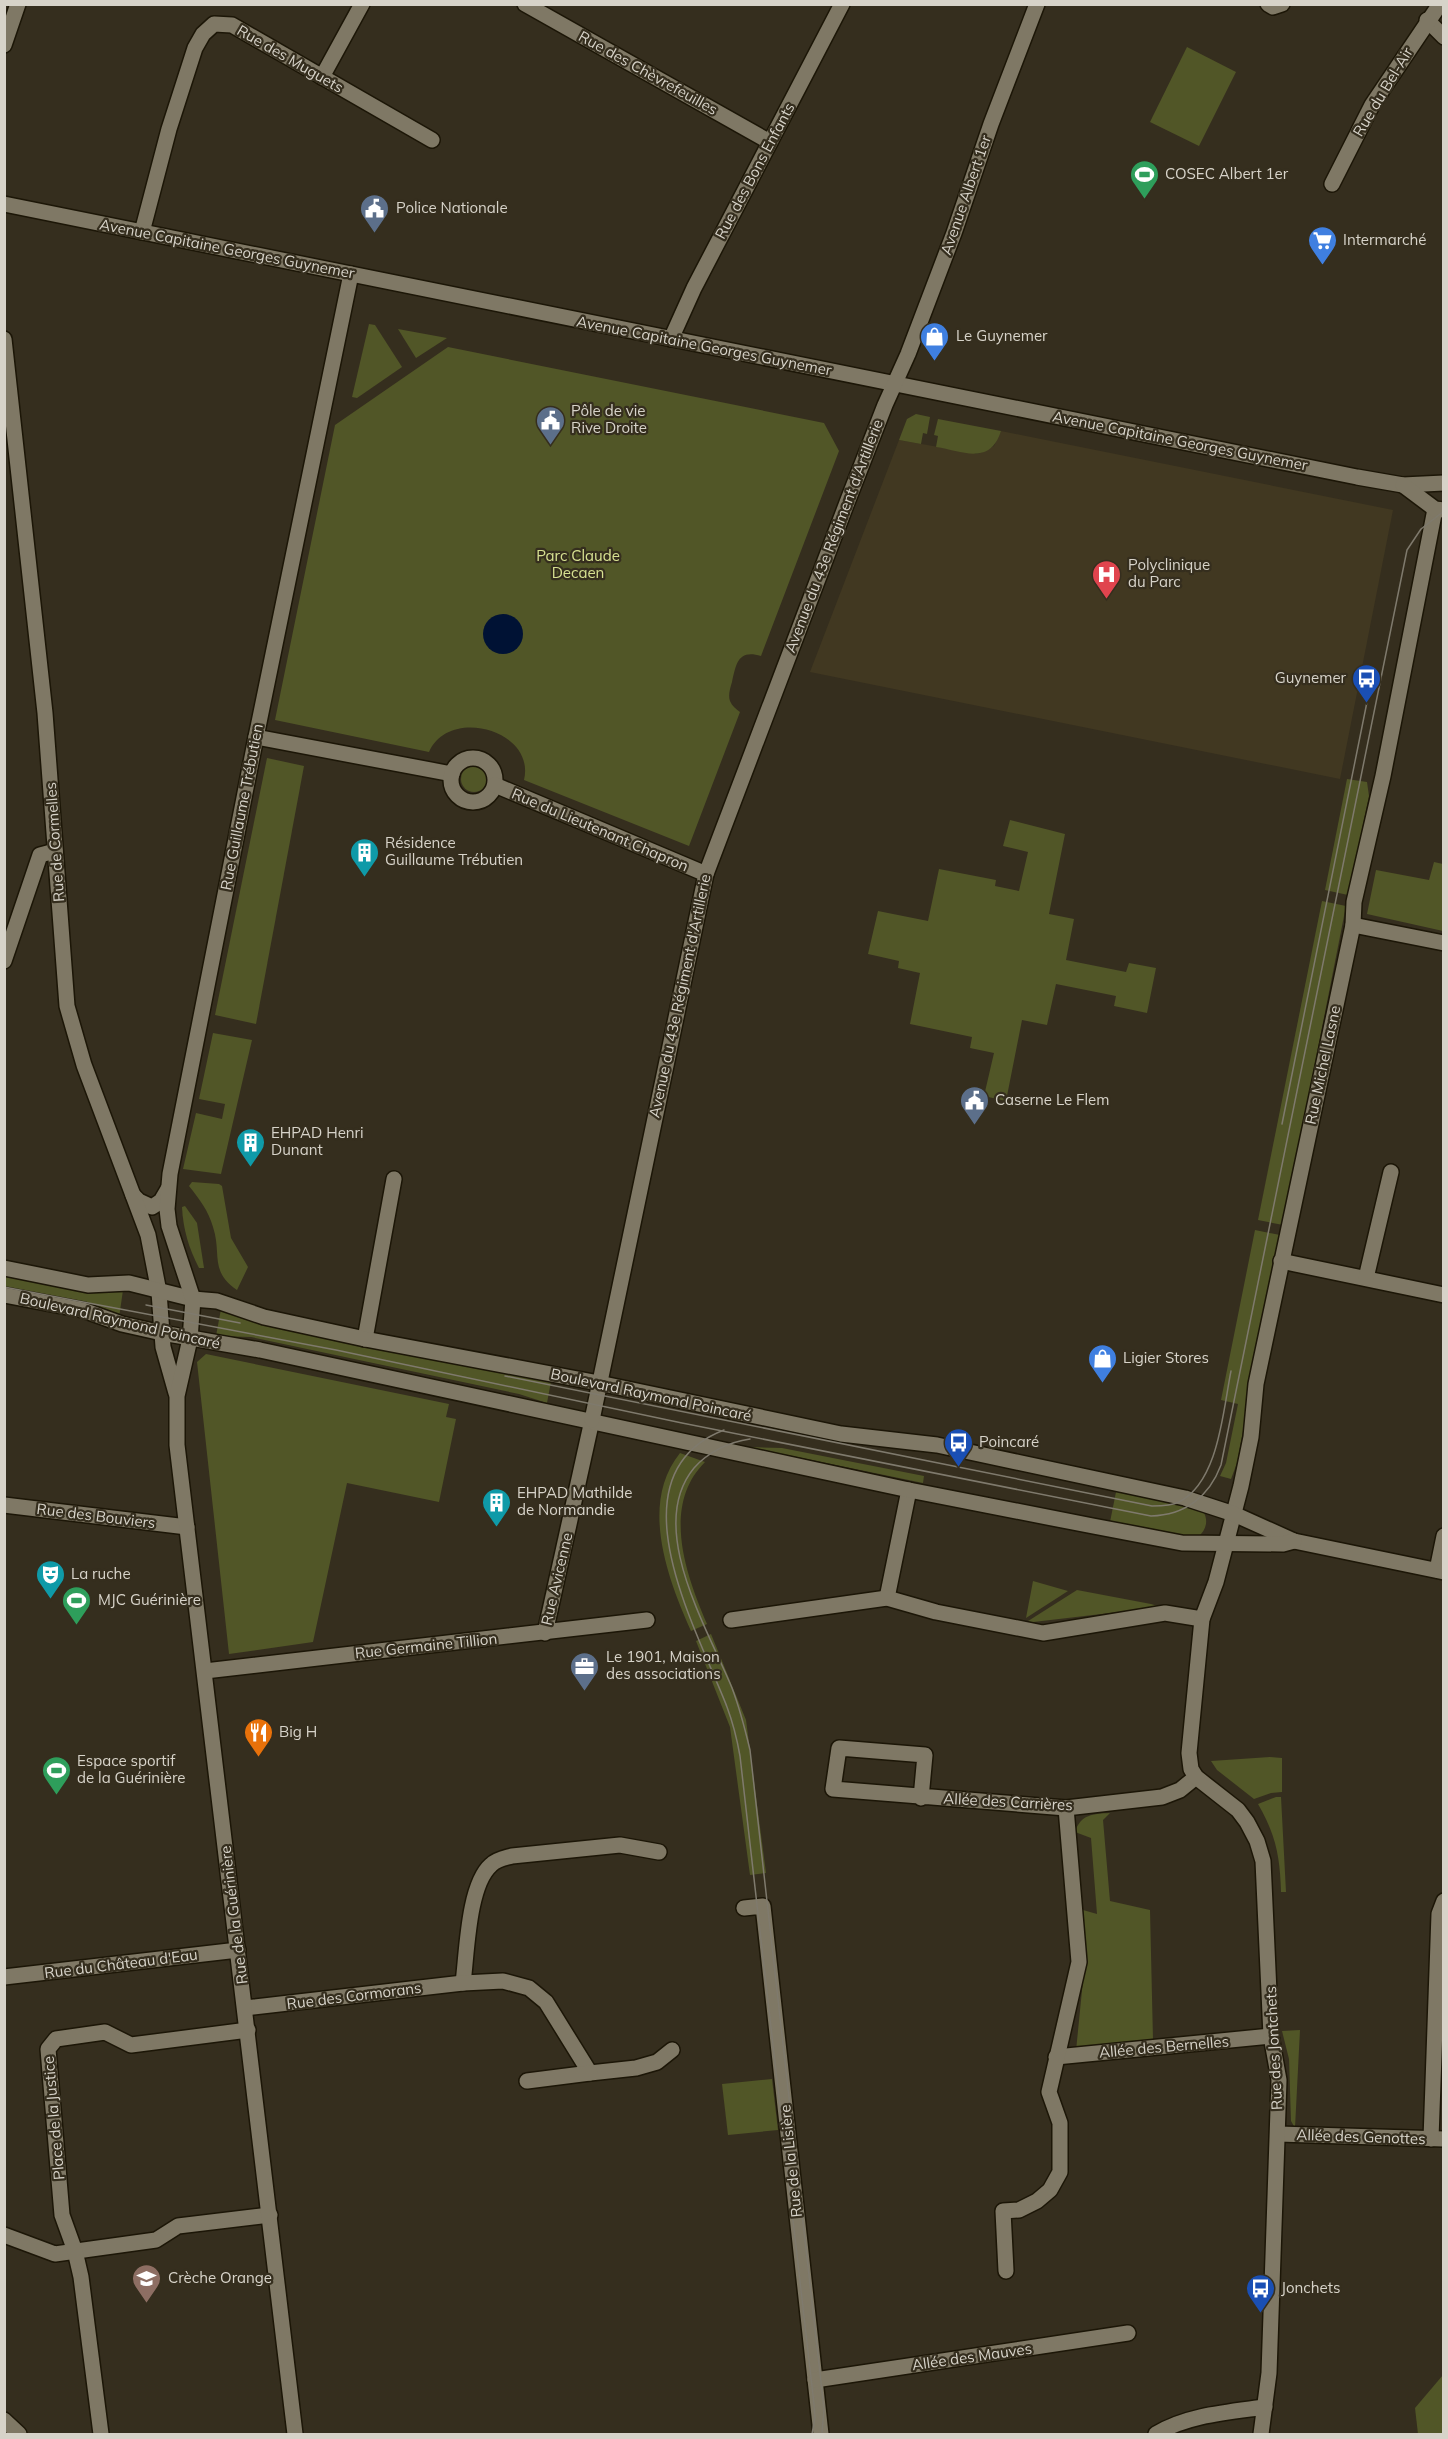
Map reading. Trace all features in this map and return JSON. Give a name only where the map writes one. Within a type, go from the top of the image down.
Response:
[{"type":"street","points":[[4,45],[18,4]]},
{"type":"street","points":[[322,77],[362,4]]},
{"type":"street","name":"Rue des Chèvrefeuilles","points":[[525,4],[771,142]]},
{"type":"street","name":"Rue des Bons Enfants","points":[[671,339],[685,305],[843,4]]},
{"type":"street","name":"Avenue Albert 1er","points":[[895,384],[954,233],[991,124],[1037,4]]},
{"type":"street","points":[[1268,4],[1273,7],[1282,4]]},
{"type":"street","name":"Rue du Bel-Air","points":[[1332,184],[1372,105],[1427,20],[1440,4]]},
{"type":"street","points":[[1427,20],[1443,38]]},
{"type":"street","name":"Rue des Muguets","points":[[142,232],[169,129],[195,48],[207,28],[214,24],[232,26],[432,140]]},
{"type":"street","name":"Avenue Capitaine Georges Guynemer","points":[[4,204],[1403,485],[1443,483]]},
{"type":"street","name":"Rue Guillaume Trébutien","points":[[190,1339],[192,1299],[169,1226],[168,1189],[256,737],[351,274]]},
{"type":"street","name":"Rue de Cormelles","points":[[4,339],[45,713],[67,1006],[84,1065],[148,1235],[159,1292],[162,1333]]},
{"type":"street","name":"Avenue du 43e Régiment d'Artillerie","points":[[592,1420],[706,874],[880,415],[895,384]]},
{"type":"street","name":"Avenue Capitaine Georges Guynemer","points":[[1403,485],[1439,510]]},
{"type":"street","name":"Rue Michel Lasne","points":[[1202,1619],[1216,1582],[1227,1542],[1251,1437],[1256,1384],[1353,925],[1354,902],[1439,510]]},
{"type":"street","points":[[256,737],[452,774]]},
{"type":"street","points":[[479,758],[494,771],[495,785],[492,792],[482,800],[468,801],[456,794],[451,781],[452,774],[459,763],[465,759],[479,758]]},
{"type":"street","name":"Rue du Lieutenant Chapron","points":[[495,785],[706,874]]},
{"type":"street","points":[[4,961],[40,855],[55,851]]},
{"type":"street","points":[[1353,925],[1443,943]]},
{"type":"street","points":[[1366,1278],[1391,1172]]},
{"type":"street","points":[[365,1339],[394,1179]]},
{"type":"street","points":[[133,1195],[139,1201],[152,1207],[161,1201],[168,1189]]},
{"type":"street","points":[[1281,1261],[1443,1295]]},
{"type":"street","name":"Boulevard Raymond Poincaré","points":[[4,1268],[88,1285],[129,1283],[192,1299],[217,1301],[264,1317],[365,1339],[599,1383],[841,1434],[937,1445],[1185,1498],[1234,1514],[1294,1541],[1440,1571],[1443,1536]]},
{"type":"street","name":"Boulevard Raymond Poincaré","points":[[4,1295],[83,1310],[122,1324],[190,1339],[260,1350],[909,1490],[1170,1541],[1283,1544],[1294,1541]]},
{"type":"street","name":"Rue de la Guérinière","points":[[162,1333],[166,1362],[177,1396]]},
{"type":"street","name":"Rue de la Guérinière","points":[[190,1339],[177,1396],[177,1445],[295,2434]]},
{"type":"street","name":"Rue Avicenne","points":[[545,1633],[592,1420]]},
{"type":"street","points":[[887,1598],[909,1490]]},
{"type":"street","name":"Rue des Bouviers","points":[[4,1505],[188,1527]]},
{"type":"street","points":[[731,1620],[887,1598],[936,1612],[1043,1633],[1165,1614],[1202,1619],[1189,1753],[1191,1769],[1196,1777]]},
{"type":"street","name":"Rue Germaine Tillion","points":[[205,1671],[647,1620]]},
{"type":"street","name":"Allée des Carrières","points":[[921,1798],[925,1755],[839,1748],[833,1789],[921,1798],[1066,1808],[1162,1797],[1180,1790],[1196,1777]]},
{"type":"street","name":"Rue des Jontchets","points":[[1196,1777],[1238,1810],[1257,1841],[1263,1861],[1271,2036],[1279,2080],[1269,2373],[1262,2434]]},
{"type":"street","points":[[1006,2271],[1003,2211],[1018,2210],[1037,2201],[1050,2190],[1060,2172],[1060,2122],[1049,2092],[1079,1962],[1066,1808]]},
{"type":"street","points":[[463,1983],[474,1900],[481,1878],[490,1865],[499,1859],[512,1856],[620,1845],[659,1851]]},
{"type":"street","points":[[1437,2139],[1439,1914],[1443,1901]]},
{"type":"street","name":"Rue de la Lisière","points":[[744,1908],[763,1906],[821,2434]]},
{"type":"street","name":"Rue du Château d'Eau","points":[[4,1977],[238,1950]]},
{"type":"street","name":"Rue des Cormorans","points":[[245,2008],[463,1983],[503,1981],[528,1988],[546,2002],[590,2073]]},
{"type":"street","name":"Place de la Justice","points":[[100,2434],[81,2277],[75,2251],[62,2215],[47,2053],[50,2045],[56,2039],[105,2032],[131,2045],[248,2030]]},
{"type":"street","name":"Allée des Bernelles","points":[[1056,2057],[1271,2036]]},
{"type":"street","points":[[527,2080],[636,2068],[657,2062],[672,2050]]},
{"type":"street","name":"Allée des Genottes","points":[[1278,2134],[1437,2139]]},
{"type":"street","points":[[4,2235],[55,2254],[156,2240],[178,2226],[270,2215]]},
{"type":"street","name":"Allée des Mauves","points":[[815,2380],[1128,2333]]},
{"type":"street","points":[[1156,2434],[1165,2428],[1195,2419],[1265,2408]]},
{"type":"street","points":[[4,2420],[19,2434]]},
{"type":"shaded area","name":"Polyclinique du Parc","points":[[1001,431],[1393,510],[1340,779],[810,672],[899,440],[978,454],[994,446]]},
{"type":"green space","points":[[1187,47],[1236,72],[1199,146],[1150,122]]},
{"type":"green space","points":[[369,324],[375,325],[402,367],[357,398],[352,397]]},
{"type":"green space","points":[[398,329],[447,338],[416,358]]},
{"type":"green space","name":"Parc Claude Decaen","points":[[448,347],[824,423],[839,451],[761,656],[753,654],[743,656],[737,664],[729,696],[732,704],[740,712],[689,846],[524,780],[524,763],[517,748],[504,737],[488,730],[471,727],[454,730],[439,738],[429,752],[275,720],[335,425]]},
{"type":"green space","points":[[916,414],[930,417],[927,434],[923,433],[921,444],[899,440],[907,419]]},
{"type":"green space","points":[[938,419],[1001,431],[990,449],[974,454],[965,453],[936,447],[938,436],[934,435]]},
{"type":"green space","points":[[267,758],[304,766],[256,1024],[215,1015]]},
{"type":"green space","points":[[474,766],[483,770],[487,779],[483,788],[474,792],[465,788],[461,779],[465,770]]},
{"type":"green space","points":[[1347,779],[1367,782],[1369,796],[1348,895],[1325,890]]},
{"type":"green space","points":[[1010,820],[1065,834],[1049,914],[1074,919],[1066,960],[1126,972],[1129,963],[1156,968],[1147,1013],[1114,1006],[1116,996],[1056,984],[1047,1025],[1022,1020],[1006,1101],[984,1096],[994,1053],[970,1048],[972,1037],[910,1024],[920,973],[898,968],[899,961],[868,954],[878,911],[928,921],[939,869],[996,880],[995,886],[1019,891],[1028,852],[1003,846]]},
{"type":"green space","points":[[1434,862],[1443,864],[1443,931],[1367,914],[1376,870],[1429,880]]},
{"type":"green space","points":[[1322,901],[1346,906],[1283,1225],[1258,1220]]},
{"type":"green space","points":[[213,1033],[252,1040],[221,1174],[183,1169],[196,1113],[222,1119],[225,1104],[199,1099]]},
{"type":"green space","points":[[192,1182],[222,1186],[231,1238],[248,1267],[237,1290],[228,1283],[219,1269],[213,1227],[206,1210],[189,1186]]},
{"type":"green space","points":[[185,1206],[197,1223],[204,1268],[199,1268],[187,1239],[182,1207]]},
{"type":"green space","points":[[1255,1230],[1280,1235],[1237,1463],[1231,1479],[1220,1476],[1226,1463],[1238,1404],[1221,1400]]},
{"type":"green space","points":[[4,1272],[123,1290],[119,1318],[5,1291]]},
{"type":"green space","points":[[221,1309],[552,1376],[547,1403],[519,1394],[251,1337],[216,1336]]},
{"type":"green space","points":[[206,1354],[449,1404],[446,1417],[456,1419],[439,1502],[347,1483],[313,1642],[229,1654],[197,1362]]},
{"type":"green space","points":[[749,1447],[782,1448],[924,1476],[923,1483]]},
{"type":"green space","points":[[680,1453],[705,1462],[692,1480],[684,1499],[681,1520],[686,1563],[707,1624],[691,1631],[667,1565],[659,1518],[661,1495],[668,1473]]},
{"type":"green space","points":[[1117,1487],[1161,1497],[1203,1511],[1206,1518],[1205,1528],[1198,1537],[1190,1538],[1110,1522]]},
{"type":"green space","points":[[1033,1581],[1068,1591],[1026,1618]]},
{"type":"green space","points":[[1077,1590],[1151,1604],[1161,1607],[1025,1623]]},
{"type":"green space","points":[[711,1634],[746,1720],[766,1873],[750,1875],[730,1727],[696,1641]]},
{"type":"green space","points":[[1282,1758],[1282,1792],[1254,1799],[1217,1770],[1211,1761]]},
{"type":"green space","points":[[1281,1797],[1286,1892],[1281,1892],[1276,1846],[1258,1804]]},
{"type":"green space","points":[[1110,1813],[1103,1820],[1110,1901],[1150,1910],[1153,2040],[1076,2051],[1085,1960],[1083,1910],[1097,1914],[1091,1838],[1075,1832],[1084,1818]]},
{"type":"green space","points":[[1300,2030],[1295,2128],[1291,2121],[1289,2059],[1282,2031]]},
{"type":"green space","points":[[772,2079],[778,2130],[728,2135],[722,2084]]},
{"type":"green space","points":[[1443,2375],[1443,2434],[1418,2434],[1415,2408]]},
{"type":"water","points":[[503,614],[517,620],[523,634],[517,648],[503,654],[489,648],[483,634],[489,620]]},
{"type":"tram line","points":[[4,1287],[336,1350],[682,1423],[1151,1516],[1185,1508],[1203,1495],[1221,1465],[1407,550],[1421,529],[1444,511]]},
{"type":"tram line","points":[[1282,1124],[1368,697]]},
{"type":"tram line","points":[[146,1305],[240,1323]]},
{"type":"tram line","points":[[505,1376],[1155,1506],[1179,1502],[1203,1479],[1217,1444],[1231,1371]]},
{"type":"tram line","points":[[724,1430],[690,1452],[671,1482],[666,1517],[671,1557],[683,1598],[727,1707],[740,1756],[814,2404],[815,2418],[812,2434]]},
{"type":"tram line","points":[[750,1439],[719,1449],[694,1468],[681,1492],[676,1519],[678,1548],[697,1608],[732,1688],[750,1750],[824,2409],[822,2432]]},
{"type":"place","name":"COSEC Albert 1er","points":[[1144,200]]},
{"type":"place","name":"Police Nationale","points":[[375,234]]},
{"type":"place","name":"Intermarché","points":[[1322,266]]},
{"type":"place","name":"Le Guynemer","points":[[935,362]]},
{"type":"place","name":"Pôle de vie Rive Droite","points":[[550,446]]},
{"type":"place","name":"Polyclinique du Parc","points":[[1107,600]]},
{"type":"place","name":"Guynemer","points":[[1367,704]]},
{"type":"place","name":"Résidence Guillaume Trébutien","points":[[364,878]]},
{"type":"place","name":"Caserne Le Flem","points":[[974,1126]]},
{"type":"place","name":"EHPAD Henri Dunant","points":[[250,1168]]},
{"type":"place","name":"Ligier Stores","points":[[1102,1384]]},
{"type":"place","name":"Poincaré","points":[[958,1468]]},
{"type":"place","name":"EHPAD Mathilde de Normandie","points":[[496,1528]]},
{"type":"place","name":"La ruche","points":[[50,1600]]},
{"type":"place","name":"MJC Guérinière","points":[[77,1626]]},
{"type":"place","name":"Le 1901, Maison des associations","points":[[585,1692]]},
{"type":"place","name":"Big H","points":[[258,1758]]},
{"type":"place","name":"Espace sportif de la Guérinière","points":[[56,1796]]},
{"type":"place","name":"Crèche Orange","points":[[147,2304]]},
{"type":"place","name":"Jonchets","points":[[1260,2314]]}]
